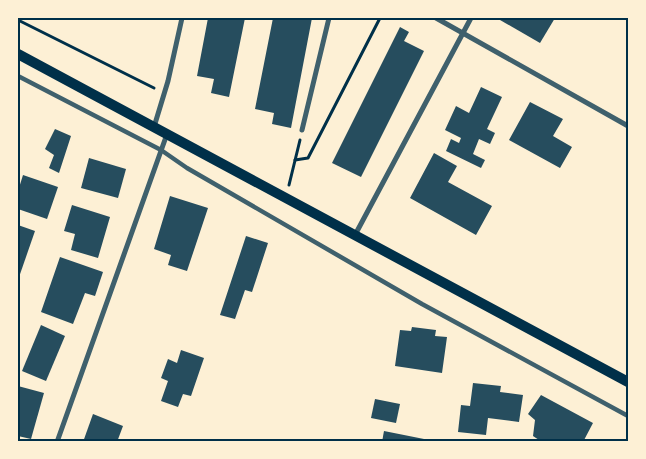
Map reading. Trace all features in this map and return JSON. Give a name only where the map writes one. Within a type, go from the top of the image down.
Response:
[{"type":"main road","points":[[18,54],[628,382]]},
{"type":"street","points":[[154,127],[163,92],[168,81],[182,18]]},
{"type":"street","points":[[302,130],[329,18]]},
{"type":"street","points":[[436,18],[628,126]]},
{"type":"street","points":[[355,235],[471,18]]},
{"type":"street","points":[[18,76],[161,150],[186,168],[422,304],[628,416]]},
{"type":"street","points":[[57,442],[167,134]]},
{"type":"path","points":[[295,160],[308,158],[380,18]]},
{"type":"path","points":[[18,20],[163,92]]},
{"type":"path","points":[[285,198],[302,130]]},
{"type":"building","points":[[208,18],[245,18],[229,97],[211,93],[214,79],[197,76]]},
{"type":"building","points":[[273,18],[312,18],[291,128],[272,124],[274,113],[255,109]]},
{"type":"building","points":[[501,18],[555,18],[540,43],[500,20]]},
{"type":"building","points":[[400,27],[409,32],[404,41],[424,51],[361,177],[332,163]]},
{"type":"building","points":[[481,87],[502,97],[487,129],[495,133],[490,144],[479,139],[473,154],[485,160],[481,168],[446,151],[451,139],[459,143],[461,138],[445,130],[456,106],[469,113]]},
{"type":"building","points":[[530,102],[563,119],[553,136],[572,147],[560,168],[509,140]]},
{"type":"building","points":[[55,129],[71,136],[59,173],[49,168],[54,155],[45,149]]},
{"type":"building","points":[[434,153],[457,166],[448,182],[492,206],[476,235],[410,198]]},
{"type":"building","points":[[89,158],[126,169],[118,198],[81,188]]},
{"type":"building","points":[[23,175],[58,187],[47,219],[18,209],[18,191]]},
{"type":"building","points":[[170,196],[208,208],[187,271],[168,265],[171,255],[154,249]]},
{"type":"building","points":[[72,205],[110,217],[98,258],[71,250],[75,234],[64,231]]},
{"type":"building","points":[[18,225],[35,231],[18,280]]},
{"type":"building","points":[[246,236],[268,243],[252,292],[245,290],[235,319],[220,315]]},
{"type":"building","points":[[60,257],[103,272],[95,296],[85,293],[73,324],[41,312]]},
{"type":"building","points":[[41,325],[65,336],[46,381],[22,371]]},
{"type":"building","points":[[412,327],[436,330],[435,336],[447,337],[442,373],[395,366],[400,330],[411,331]]},
{"type":"building","points":[[181,350],[204,358],[191,396],[183,394],[178,407],[161,401],[168,381],[161,378],[168,359],[177,363]]},
{"type":"building","points":[[473,383],[501,386],[500,392],[523,395],[519,422],[488,418],[486,435],[458,432],[461,405],[470,406]]},
{"type":"building","points":[[18,386],[44,393],[31,439],[18,436]]},
{"type":"building","points":[[541,395],[593,423],[583,442],[542,442],[533,436],[535,420],[528,414]]},
{"type":"building","points":[[375,399],[400,404],[396,423],[371,418]]},
{"type":"building","points":[[93,414],[123,426],[117,442],[83,442]]},
{"type":"building","points":[[384,431],[434,441],[434,442],[382,442]]}]
